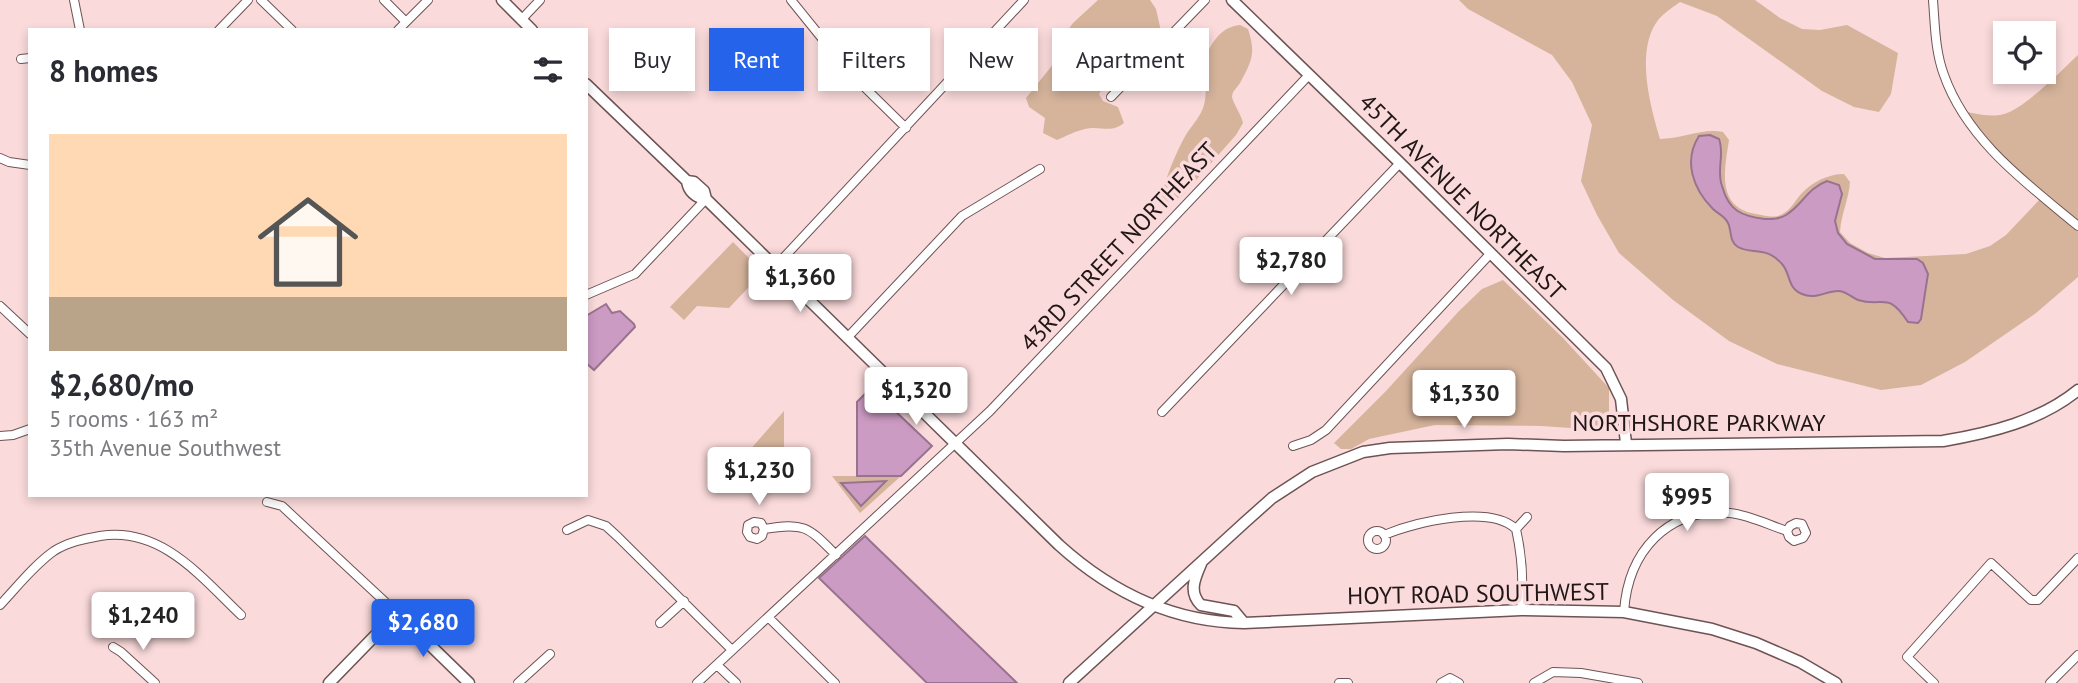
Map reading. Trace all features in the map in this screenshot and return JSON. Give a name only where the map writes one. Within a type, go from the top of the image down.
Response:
[{"type":"street","points":[[74,0],[80,28]]},
{"type":"street","points":[[221,28],[248,0]]},
{"type":"street","points":[[261,0],[290,28]]},
{"type":"street","points":[[384,0],[406,22]]},
{"type":"street","points":[[400,28],[428,0]]},
{"type":"street","points":[[502,0],[529,28]]},
{"type":"street","points":[[521,20],[540,0]]},
{"type":"street","points":[[791,0],[850,73],[906,128]]},
{"type":"street","points":[[774,268],[1024,0]]},
{"type":"street","points":[[1111,97],[1205,0]]},
{"type":"street","name":"45TH AVENUE NORTHEAST","points":[[1232,0],[1606,368],[1621,398],[1626,443]]},
{"type":"street","points":[[1933,0],[1940,61],[1959,110],[1992,151],[2078,226]]},
{"type":"street","name":"43RD STREET NORTHEAST","points":[[697,683],[990,411],[1309,75]]},
{"type":"street","name":"HOYT ROAD SOUTHWEST","points":[[588,86],[687,181],[688,188],[698,198],[706,199],[1069,554],[1109,583],[1152,606],[1200,620],[1244,623],[1521,610],[1624,612],[1712,629],[1756,643],[1800,662],[1821,679],[1836,683]]},
{"type":"street","points":[[0,158],[28,165]]},
{"type":"street","points":[[1162,412],[1400,163]]},
{"type":"street","points":[[847,338],[961,216],[1040,169]]},
{"type":"street","points":[[588,294],[635,274],[706,199]]},
{"type":"street","points":[[1293,446],[1311,440],[1326,430],[1490,254]]},
{"type":"street","points":[[1,308],[28,332]]},
{"type":"street","name":"NORTHSHORE PARKWAY","points":[[1070,683],[1272,498],[1312,472],[1363,452],[1390,448],[1508,444],[1564,446],[1626,443],[1943,441],[2015,425],[2078,390]]},
{"type":"street","points":[[0,436],[28,430]]},
{"type":"street","points":[[267,502],[282,506],[469,683]]},
{"type":"street","points":[[1624,612],[1625,593],[1634,564],[1652,539],[1670,524],[1694,515],[1733,513],[1787,531]]},
{"type":"street","points":[[1384,535],[1410,526],[1477,516],[1504,520],[1516,529],[1524,585],[1521,610]]},
{"type":"street","points":[[1516,529],[1527,517]]},
{"type":"street","points":[[567,530],[588,520],[606,526],[732,650]]},
{"type":"street","points":[[764,529],[788,525],[804,527],[836,555]]},
{"type":"street","points":[[0,605],[55,550],[84,538],[111,534],[155,542],[172,552],[241,615]]},
{"type":"street","points":[[1934,683],[1907,657],[1991,563],[2031,600],[2038,600],[2078,558]]},
{"type":"street","points":[[1203,560],[1193,586],[1197,602],[1234,611],[1244,623]]},
{"type":"street","points":[[660,623],[684,600]]},
{"type":"street","points":[[329,683],[397,613]]},
{"type":"street","points":[[768,617],[835,683]]},
{"type":"street","points":[[113,647],[155,683]]},
{"type":"street","points":[[518,683],[550,654]]},
{"type":"street","points":[[2050,683],[2078,655]]},
{"type":"street","points":[[717,665],[736,683]]},
{"type":"street","points":[[1534,683],[1553,672],[1581,673],[1638,683]]},
{"type":"street","points":[[1441,683],[1450,678],[1459,683]]},
{"type":"street","points":[[1339,683],[1348,683]]},
{"type":"shaded area","points":[[1098,0],[1150,0],[1156,9],[1160,28],[1069,28]]},
{"type":"shaded area","points":[[1459,0],[1755,0],[1780,18],[1802,29],[1820,30],[1847,25],[1898,53],[1891,94],[1879,112],[1854,107],[1822,91],[1717,16],[1680,2],[1658,20],[1647,47],[1646,62],[1649,95],[1660,139],[1715,131],[1723,132],[1729,140],[1725,183],[1732,202],[1751,213],[1778,216],[1789,209],[1815,182],[1832,175],[1844,174],[1850,182],[1840,232],[1850,243],[1868,253],[1885,258],[1966,254],[1990,246],[2006,235],[2042,197],[1992,151],[1959,110],[1993,115],[2013,110],[2046,84],[2056,84],[2056,75],[2078,55],[2078,277],[2036,313],[1965,362],[1921,385],[1881,390],[1777,364],[1729,341],[1673,300],[1619,253],[1581,181],[1592,125],[1572,82],[1552,55],[1468,9]]},
{"type":"shaded area","points":[[1240,25],[1248,29],[1252,44],[1247,69],[1232,95],[1243,123],[1236,135],[1182,196],[1169,202],[1162,199],[1168,175],[1187,133],[1204,105],[1206,91],[1209,91],[1209,49],[1229,28]]},
{"type":"shaded area","points":[[1052,66],[1052,91],[1101,91],[1099,94],[1103,101],[1118,107],[1124,123],[1110,129],[1085,129],[1057,140],[1043,133],[1045,118],[1029,107],[1026,98],[1032,91],[1038,91],[1038,83]]},
{"type":"shaded area","points":[[1710,135],[1719,139],[1721,145],[1720,180],[1725,194],[1732,207],[1743,214],[1765,219],[1781,217],[1792,211],[1820,184],[1827,181],[1839,185],[1842,194],[1835,221],[1838,233],[1847,244],[1875,259],[1917,259],[1923,263],[1928,274],[1921,319],[1918,323],[1908,322],[1890,303],[1858,300],[1841,291],[1816,296],[1802,294],[1791,285],[1785,268],[1776,258],[1735,245],[1727,221],[1700,193],[1692,174],[1694,145],[1699,136]]},
{"type":"shaded area","points":[[733,242],[763,272],[729,308],[697,306],[684,320],[670,307]]},
{"type":"shaded area","points":[[1503,280],[1563,338],[1609,388],[1609,422],[1601,430],[1541,426],[1435,425],[1369,439],[1351,449],[1341,449],[1334,443],[1459,311],[1482,289]]},
{"type":"shaded area","points":[[606,304],[612,313],[620,311],[635,327],[594,370],[588,365],[588,315]]},
{"type":"shaded area","points":[[871,388],[932,446],[901,476],[857,476],[857,402]]},
{"type":"shaded area","points":[[784,411],[784,455],[749,455],[748,452]]},
{"type":"shaded area","points":[[832,476],[901,476],[860,513]]},
{"type":"shaded area","points":[[886,481],[861,506],[841,483],[843,483]]},
{"type":"shaded area","points":[[865,536],[1017,683],[927,683],[819,578]]}]
